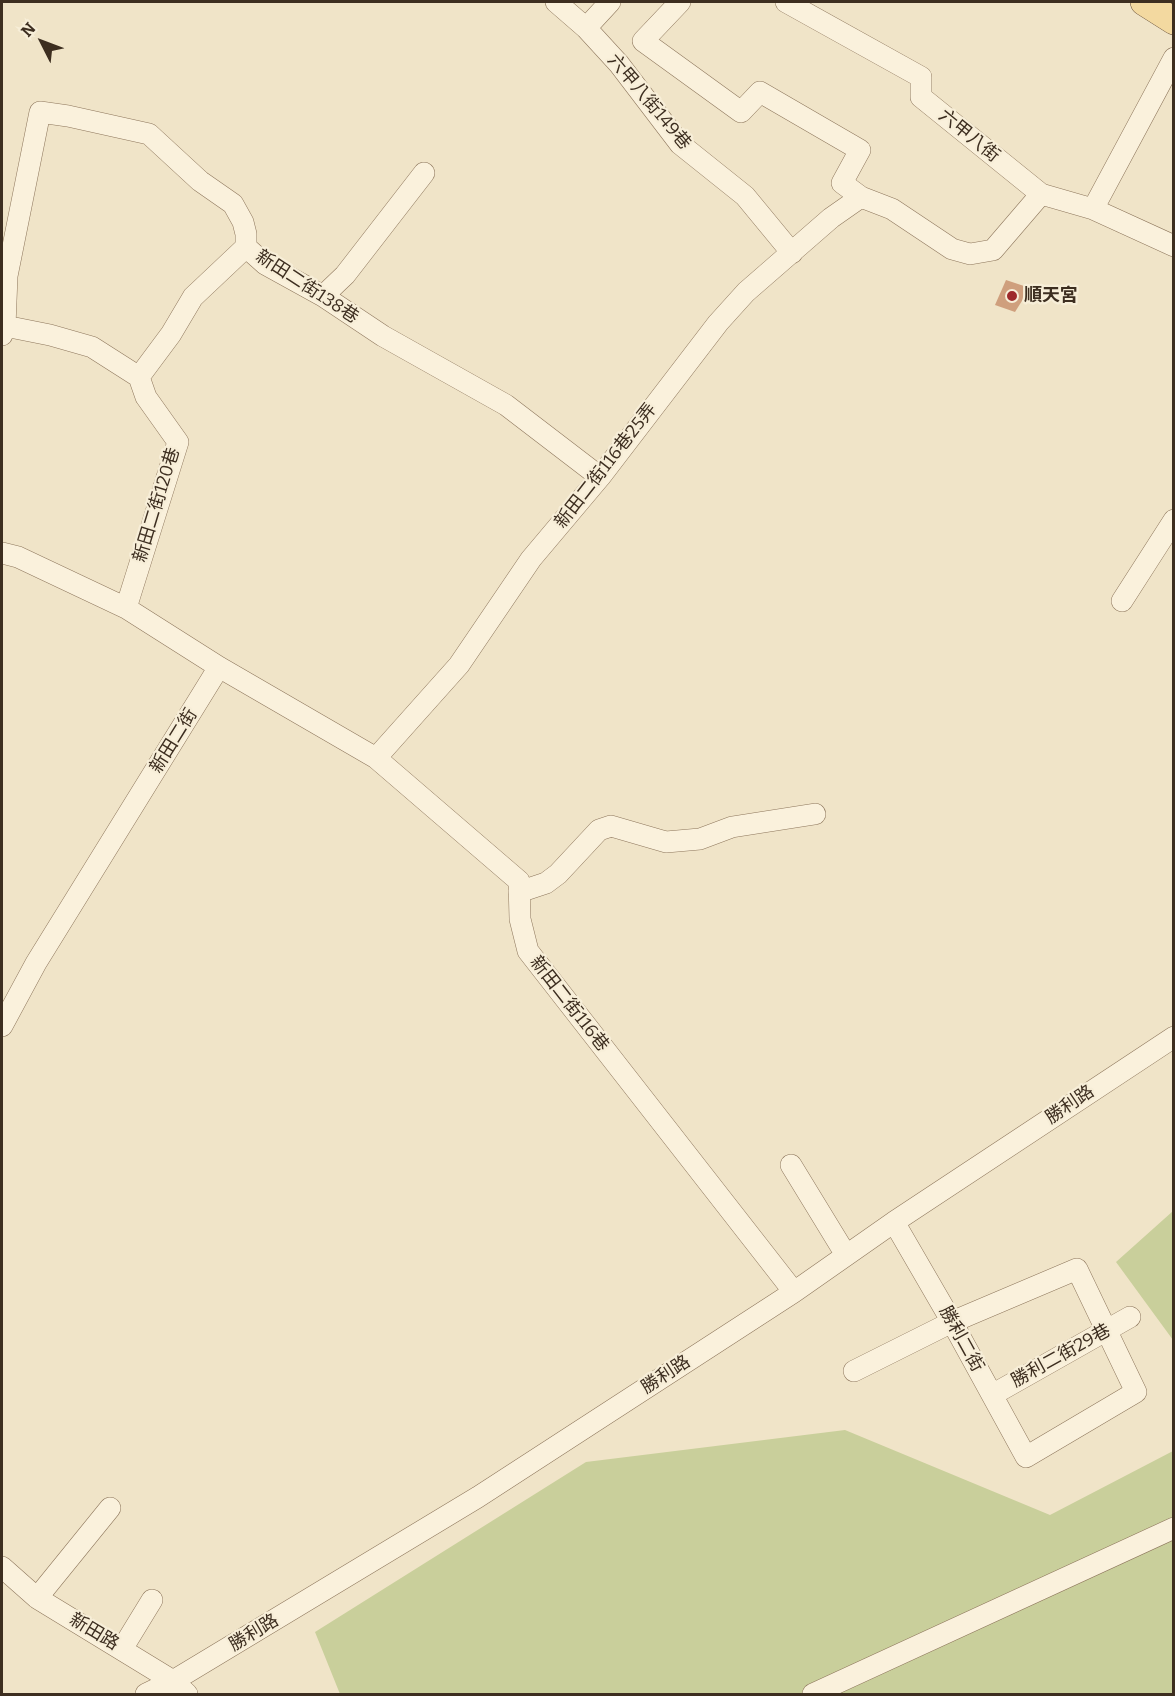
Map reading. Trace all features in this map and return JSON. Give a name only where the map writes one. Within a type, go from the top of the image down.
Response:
[{"type":"main road","points":[[1144,2],[1173,21]]},
{"type":"street","name":"六甲八街149巷","points":[[556,2],[586,28],[619,64],[680,144],[745,196],[792,254]]},
{"type":"street","points":[[586,28],[610,2]]},
{"type":"street","points":[[619,64],[680,2]]},
{"type":"street","name":"六甲八街","points":[[786,2],[921,77],[921,97],[1041,194],[1093,208],[1173,246]]},
{"type":"street","points":[[643,41],[741,112],[760,92],[860,150],[842,183],[861,197],[892,209],[952,249],[970,254],[993,250],[1041,194]]},
{"type":"street","points":[[1093,208],[1173,58]]},
{"type":"street","name":"新田二街138巷","points":[[3,331],[7,276],[5,266],[40,112],[149,134],[200,181],[233,204],[243,222],[246,247],[265,264],[323,296],[383,336],[506,405],[600,477]]},
{"type":"street","points":[[323,296],[345,275],[424,173]]},
{"type":"street","name":"新田二街116巷25弄","points":[[376,758],[459,665],[531,559],[600,477],[718,323],[746,292],[831,218],[861,197]]},
{"type":"street","points":[[3,331],[50,335],[92,347],[139,377],[171,334],[194,297],[246,247]]},
{"type":"street","name":"新田二街120巷","points":[[126,608],[178,442],[146,398],[139,377]]},
{"type":"street","points":[[1122,601],[1173,520]]},
{"type":"street","points":[[2,553],[18,557],[126,608],[219,667]]},
{"type":"street","name":"新田二街116巷","points":[[219,667],[376,758],[519,881],[520,919],[528,951],[794,1292]]},
{"type":"street","name":"新田二街","points":[[2,1026],[36,963],[219,667]]},
{"type":"street","points":[[519,892],[546,883],[558,874],[599,830],[611,826],[666,842],[700,839],[732,827],[814,814]]},
{"type":"street","name":"勝利路","points":[[146,1695],[180,1688],[794,1292],[894,1222],[1173,1037]]},
{"type":"street","points":[[791,1165],[846,1255]]},
{"type":"street","name":"勝利二街","points":[[894,1222],[1026,1457],[1136,1392],[1107,1331]]},
{"type":"street","points":[[854,1371],[952,1322],[1077,1269],[1107,1331]]},
{"type":"street","name":"勝利二街29巷","points":[[992,1395],[1130,1317]]},
{"type":"street","points":[[37,1598],[110,1508]]},
{"type":"street","points":[[813,1695],[1173,1528]]},
{"type":"street","name":"新田路","points":[[2,1567],[37,1598],[122,1649],[180,1688]]},
{"type":"street","points":[[122,1649],[152,1600]]},
{"type":"green space","points":[[1173,1211],[1173,1340],[1116,1262]]},
{"type":"green space","points":[[845,1430],[1050,1515],[1173,1451],[1173,1694],[340,1694],[315,1632],[586,1462]]},
{"type":"building","name":"順天宮","points":[[1006,280],[1030,288],[1015,312],[995,305]]},
{"type":"place","name":"順天宮","points":[[1012,296]]}]
